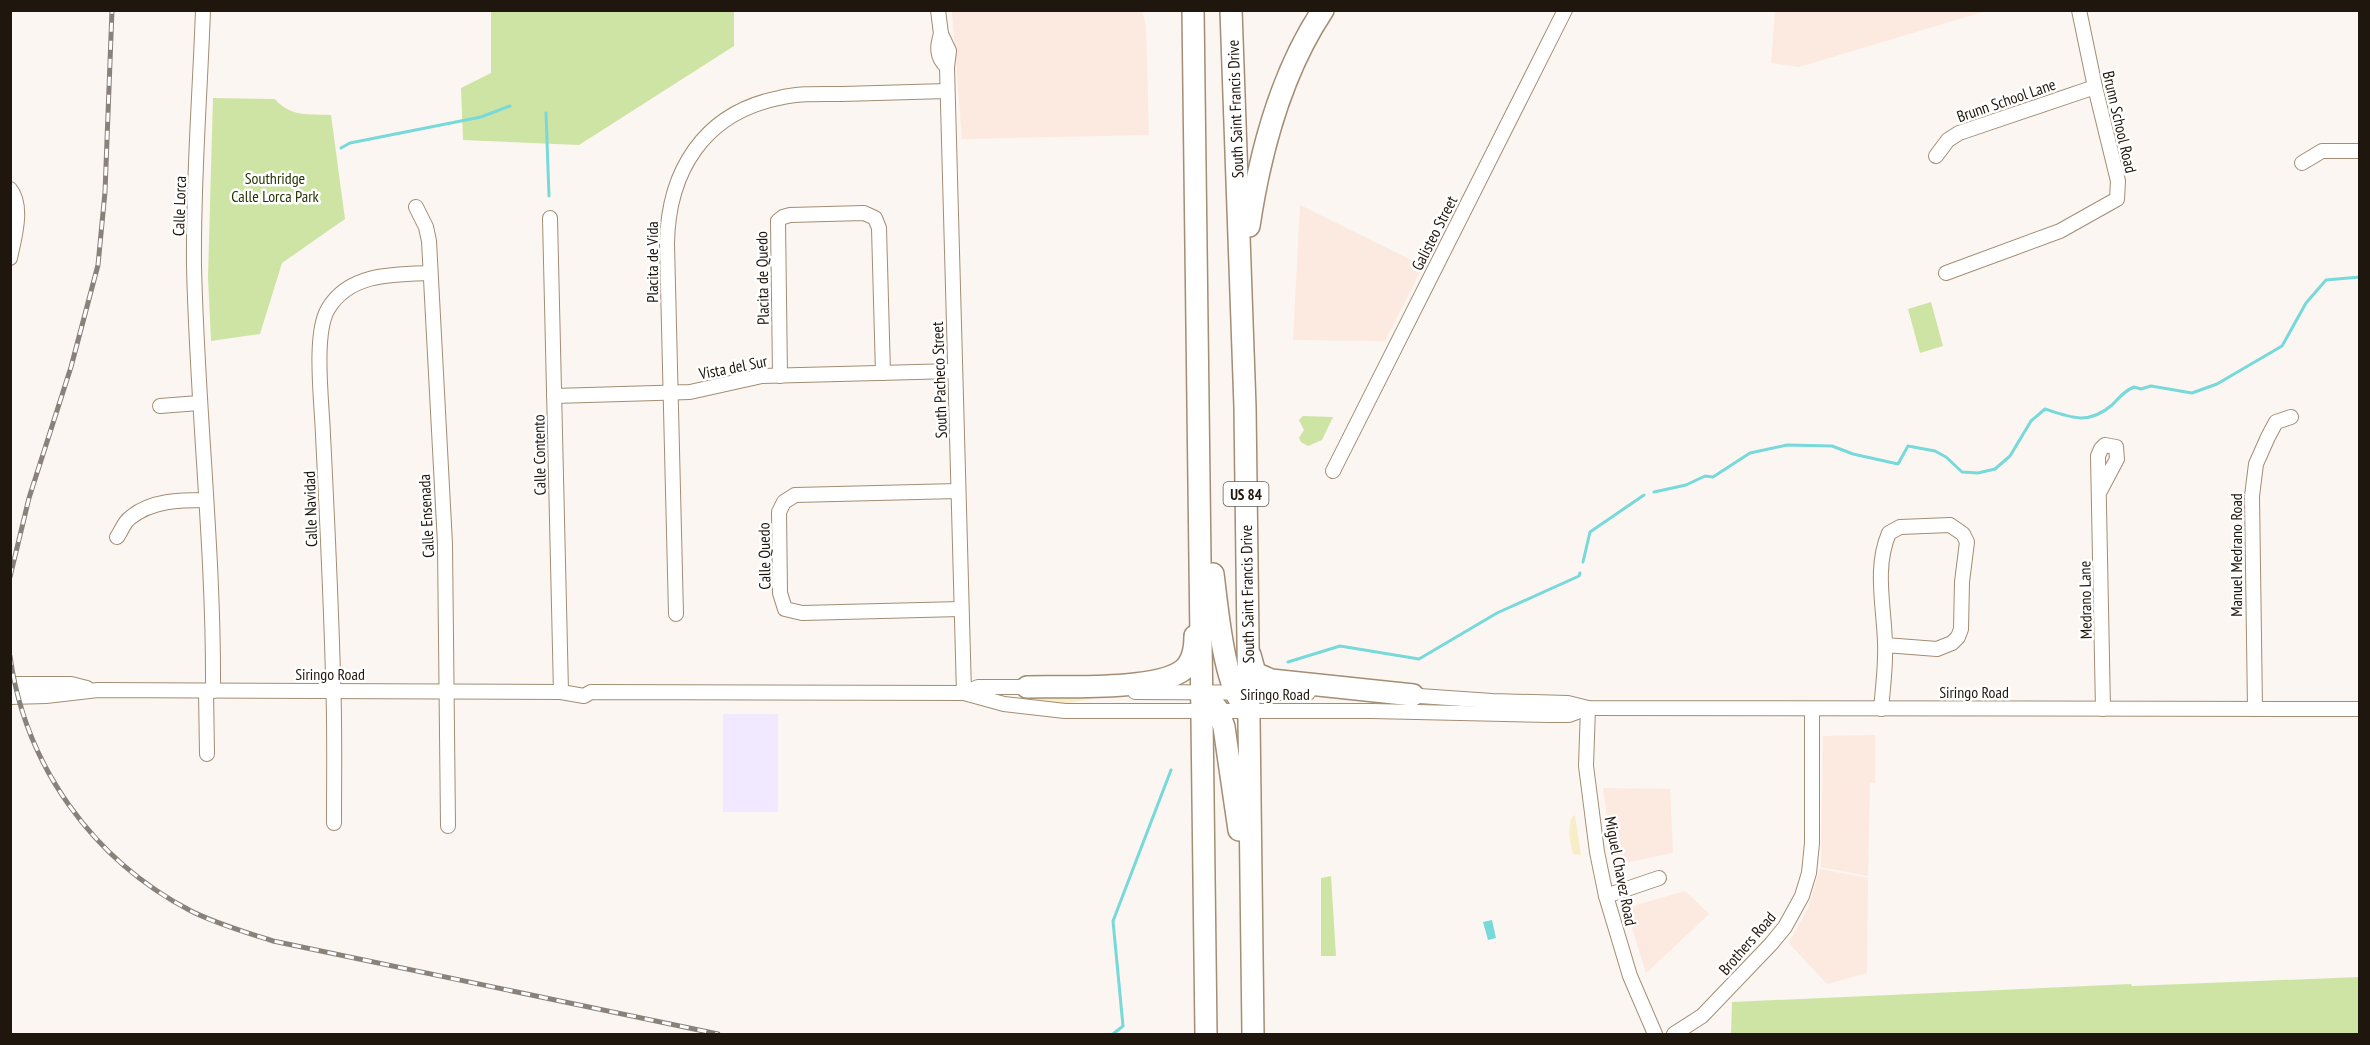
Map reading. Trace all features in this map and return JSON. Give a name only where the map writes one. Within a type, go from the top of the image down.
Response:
[{"type":"highway","points":[[1188,10],[1194,66]]},
{"type":"highway","name":"US 84","points":[[1193,10],[1201,555],[1208,704],[1206,1035]]},
{"type":"highway","name":"South Saint Francis Drive","points":[[1231,10],[1242,295],[1248,649],[1244,698],[1253,1035]]},
{"type":"highway","points":[[1242,295],[1253,197],[1267,140],[1291,72],[1323,10]]},
{"type":"highway","points":[[1200,463],[1228,673],[1244,698]]},
{"type":"highway","points":[[1027,687],[1134,684],[1170,678],[1185,668],[1193,655],[1195,645],[1201,555]]},
{"type":"highway","points":[[1248,649],[1255,673],[1270,680],[1413,695]]},
{"type":"highway","points":[[1208,704],[1224,727],[1251,901]]},
{"type":"street","name":"Calle Lorca","points":[[203,10],[194,243],[200,403],[212,585],[207,754]]},
{"type":"street","name":"South Pacheco Street","points":[[938,10],[941,34],[938,52],[941,62],[946,67],[947,91],[964,693]]},
{"type":"street","name":"Galisteo Street","points":[[1333,471],[1565,10]]},
{"type":"street","name":"Brunn School Road","points":[[1946,273],[2060,231],[2117,199],[2118,181],[2079,10]]},
{"type":"street","name":"Brunn School Lane","points":[[1936,156],[1948,140],[1959,133],[2095,87]]},
{"type":"street","name":"Placita de Vida","points":[[676,614],[667,243],[668,212],[682,169],[708,135],[743,110],[780,97],[947,91]]},
{"type":"street","points":[[2302,163],[2322,151],[2360,151]]},
{"type":"street","points":[[10,189],[15,194],[17,213],[10,258]]},
{"type":"street","name":"Calle Ensenada","points":[[416,207],[428,234],[445,544],[448,826]]},
{"type":"street","name":"Placita de Quedo","points":[[780,376],[778,221],[790,215],[864,213],[875,218],[879,228],[883,373]]},
{"type":"street","name":"Calle Contento","points":[[550,218],[561,692]]},
{"type":"street","name":"Calle Navidad","points":[[334,823],[334,691],[321,327],[334,300],[345,290],[361,281],[389,275],[430,273]]},
{"type":"street","name":"Vista del Sur","points":[[554,396],[699,391],[754,377],[955,371]]},
{"type":"street","points":[[160,406],[200,403]]},
{"type":"street","name":"Manuel Medrano Road","points":[[2254,709],[2253,480],[2261,450],[2276,422],[2291,417]]},
{"type":"street","name":"Calle Quedo","points":[[958,491],[795,495],[784,502],[780,512],[780,593],[785,609],[802,613],[961,609]]},
{"type":"street","name":"Medrano Lane","points":[[2100,491],[2103,709]]},
{"type":"street","points":[[117,537],[129,518],[155,504],[183,500],[207,500]]},
{"type":"street","points":[[1881,709],[1885,645],[1880,581],[1885,543],[1889,532],[1900,527],[1943,525],[1957,528],[1967,542],[1962,582],[1962,619],[1958,637],[1945,647],[1936,649],[1885,645]]},
{"type":"street","name":"Siringo Road","points":[[10,684],[71,684],[98,690]]},
{"type":"street","name":"Siringo Road","points":[[964,693],[978,687],[1027,687],[1096,691],[1208,704],[1244,698],[1549,715],[1569,715],[1588,708]]},
{"type":"street","name":"Siringo Road","points":[[10,697],[46,696],[98,690],[561,692],[576,688],[591,692],[964,693],[1004,704],[1056,710],[1208,704],[1244,698],[1413,695],[1492,701],[1568,703],[1588,708],[2360,709]]},
{"type":"street","name":"Miguel Chavez Road","points":[[1588,708],[1586,766],[1597,852],[1606,896],[1629,971],[1655,1035]]},
{"type":"street","name":"Brothers Road","points":[[1674,1035],[1702,1016],[1771,944],[1785,927],[1802,896],[1809,873],[1812,843],[1812,708]]},
{"type":"street","points":[[1606,896],[1659,878]]},
{"type":"shaded area","points":[[1775,10],[1986,11],[1799,67],[1771,63]]},
{"type":"shaded area","points":[[952,11],[1142,11],[1146,26],[1149,135],[962,139]]},
{"type":"shaded area","points":[[1300,205],[1423,266],[1385,341],[1293,340]]},
{"type":"shaded area","points":[[723,714],[778,714],[778,812],[723,812]]},
{"type":"shaded area","points":[[1875,735],[1875,783],[1870,783],[1868,876],[1821,867],[1823,736]]},
{"type":"shaded area","points":[[1603,788],[1670,789],[1673,853],[1614,865]]},
{"type":"shaded area","points":[[1820,869],[1868,878],[1867,973],[1827,984],[1789,943],[1808,908]]},
{"type":"shaded area","points":[[1685,891],[1709,914],[1646,973],[1626,908]]},
{"type":"green space","points":[[491,11],[734,11],[734,46],[579,145],[463,140],[461,88],[491,73]]},
{"type":"green space","name":"Southridge Calle Lorca Park","points":[[213,98],[275,99],[294,112],[331,115],[345,219],[282,263],[260,334],[211,341],[208,277]]},
{"type":"green space","points":[[1931,302],[1943,346],[1920,353],[1908,309]]},
{"type":"green space","points":[[1303,416],[1333,417],[1322,440],[1308,446],[1301,442],[1299,438],[1304,430],[1299,420]]},
{"type":"green space","points":[[1331,876],[1336,956],[1321,956],[1321,878]]},
{"type":"green space","points":[[2359,977],[2359,1034],[1731,1034],[1732,1002],[2131,984],[2132,986]]},
{"type":"sand","points":[[1096,694],[1096,698],[1064,704],[1022,698],[1022,696]]},
{"type":"sand","points":[[1575,815],[1581,855],[1573,854],[1570,840],[1570,822]]},
{"type":"water","points":[[1492,920],[1496,938],[1488,940],[1483,922]]},
{"type":"waterway","points":[[341,148],[350,143],[481,117],[510,106]]},
{"type":"waterway","points":[[546,113],[549,196]]},
{"type":"waterway","points":[[1654,492],[1686,485],[1705,476],[1713,477],[1750,453],[1787,445],[1832,446],[1853,454],[1898,464],[1908,446],[1935,451],[1946,457],[1962,472],[1978,473],[1995,469],[2010,456],[2031,421],[2045,409],[2072,417],[2088,417],[2104,411],[2134,387],[2141,389],[2151,386],[2192,393],[2217,384],[2282,346],[2306,303],[2326,280],[2360,277]]},
{"type":"waterway","points":[[1583,562],[1590,532],[1644,495]]},
{"type":"waterway","points":[[1288,662],[1340,646],[1419,659],[1497,613],[1579,576],[1580,573]]},
{"type":"waterway","points":[[1113,1034],[1123,1026],[1113,921],[1171,770]]},
{"type":"railway","points":[[10,577],[29,498],[71,367],[98,265],[105,192],[112,10]]},
{"type":"railway","points":[[10,656],[18,696],[31,735],[48,772],[69,806],[123,865],[156,890],[191,911],[221,924],[273,941],[718,1034]]}]
